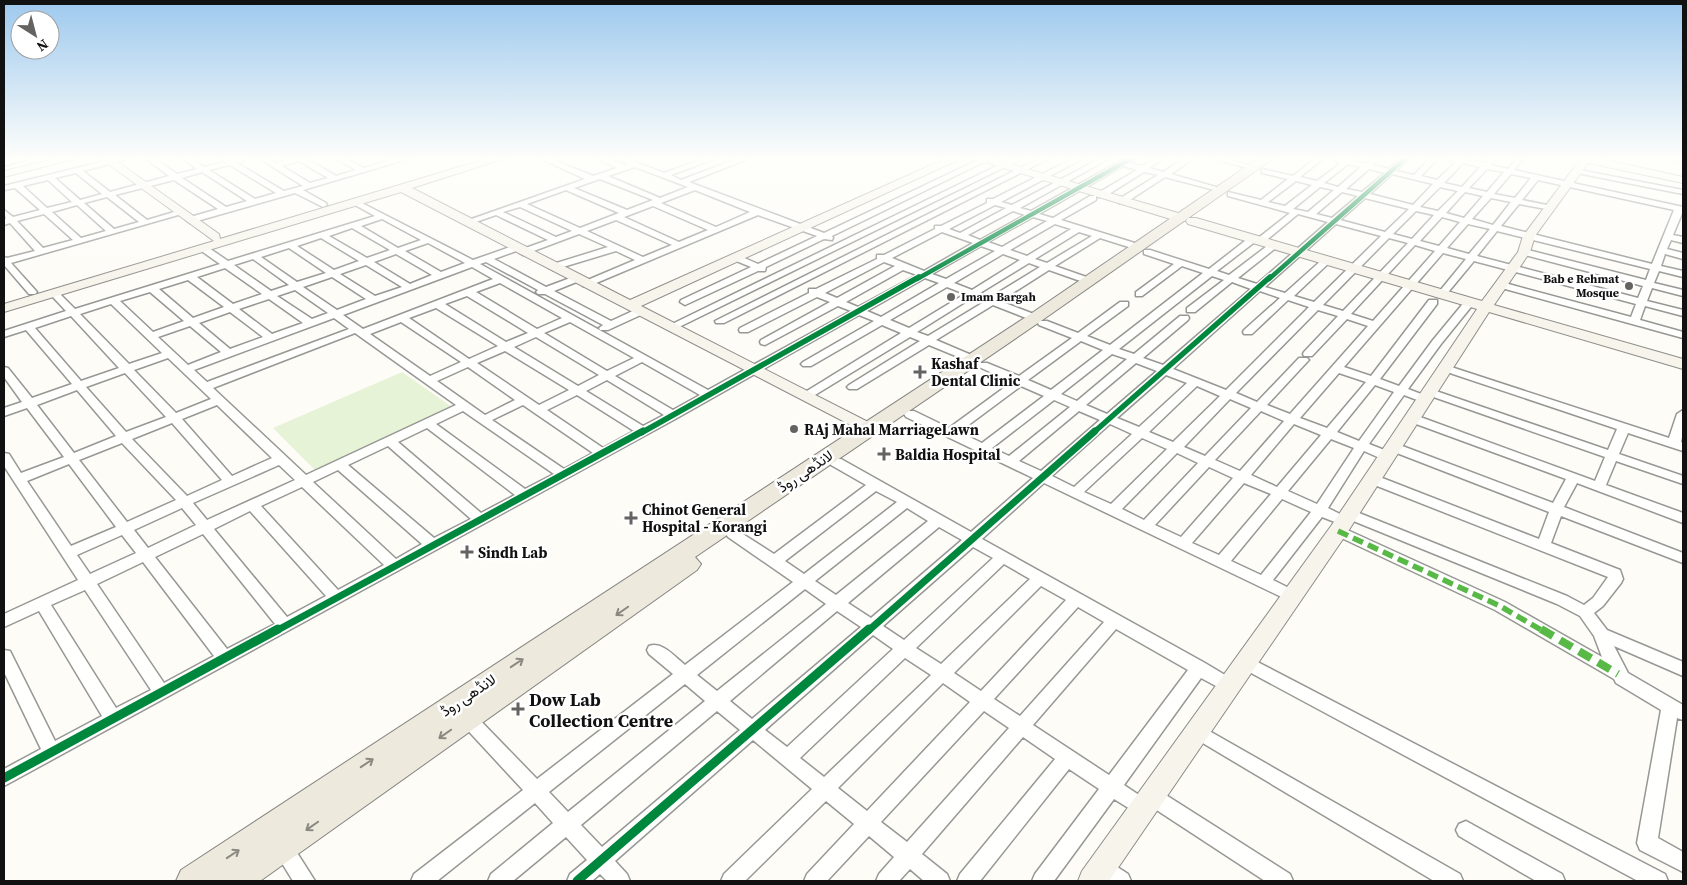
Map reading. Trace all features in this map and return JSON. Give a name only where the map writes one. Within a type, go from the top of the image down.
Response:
[{"type":"main road","name":"لانڈھی روڈ","points":[[192,881],[868,429],[978,362],[1216,199]]},
{"type":"main road","name":"لانڈھی روڈ","points":[[1039,321],[1089,281],[1143,250]]},
{"type":"main road","name":"لانڈھی روڈ","points":[[233,881],[836,462],[910,414],[978,362]]},
{"type":"street","points":[[33,199],[79,241]]},
{"type":"street","points":[[74,199],[112,232]]},
{"type":"street","points":[[7,221],[91,199]]},
{"type":"street","points":[[117,199],[146,223]]},
{"type":"street","points":[[161,199],[214,238]]},
{"type":"street","points":[[208,199],[224,210]]},
{"type":"street","points":[[250,199],[254,202]]},
{"type":"street","points":[[32,292],[4,261],[146,223],[224,210],[264,199]]},
{"type":"street","points":[[313,199],[323,205]]},
{"type":"street","points":[[4,300],[342,199]]},
{"type":"street","points":[[4,308],[365,199]]},
{"type":"street","points":[[424,199],[868,429]]},
{"type":"street","points":[[467,222],[535,199]]},
{"type":"street","points":[[594,199],[627,213]]},
{"type":"street","points":[[651,199],[716,230]]},
{"type":"street","points":[[186,369],[486,259],[556,240],[665,199]]},
{"type":"street","points":[[725,199],[973,293],[1039,321],[1361,446],[1390,452],[1556,510],[1683,558]]},
{"type":"street","points":[[596,332],[611,325],[635,309],[737,258],[866,199]]},
{"type":"street","points":[[685,302],[901,199]]},
{"type":"street","points":[[671,327],[935,199]]},
{"type":"street","points":[[720,322],[965,199]]},
{"type":"street","points":[[985,199],[1079,228],[1374,325]]},
{"type":"street","points":[[744,330],[1000,199]]},
{"type":"street","points":[[960,236],[1029,199]]},
{"type":"street","points":[[4,778],[673,415],[1059,199]]},
{"type":"street","points":[[807,364],[1091,199]]},
{"type":"street","points":[[1114,199],[1410,284],[1437,298],[1478,304],[1683,364]]},
{"type":"street","points":[[1253,199],[1683,313]]},
{"type":"street","points":[[1263,202],[1266,199]]},
{"type":"street","points":[[1291,210],[1302,199]]},
{"type":"street","points":[[1310,215],[1328,199]]},
{"type":"street","points":[[577,881],[872,627],[1361,199]]},
{"type":"street","points":[[1379,199],[1683,274]]},
{"type":"street","points":[[1112,510],[1424,199]]},
{"type":"street","points":[[1146,526],[1455,199]]},
{"type":"street","points":[[1183,544],[1485,199]]},
{"type":"street","points":[[1508,199],[1549,208]]},
{"type":"street","points":[[1263,582],[1320,510],[1361,446],[1437,342],[1501,285],[1524,252],[1528,236],[1556,199]]},
{"type":"street","points":[[1634,322],[1673,222],[1681,209],[1637,199]]},
{"type":"street","points":[[862,201],[1089,281]]},
{"type":"street","points":[[1221,563],[1373,381],[1515,201]]},
{"type":"street","points":[[356,202],[473,264],[708,395]]},
{"type":"street","points":[[521,204],[643,260]]},
{"type":"street","points":[[983,448],[1210,272],[1262,242],[1296,213],[1291,210]]},
{"type":"street","points":[[4,212],[7,221],[41,252]]},
{"type":"street","points":[[496,212],[556,240]]},
{"type":"street","points":[[531,296],[643,260],[758,212]]},
{"type":"street","points":[[4,334],[383,216]]},
{"type":"street","points":[[617,217],[679,245]]},
{"type":"street","points":[[1673,222],[1683,224]]},
{"type":"street","points":[[353,225],[440,276]]},
{"type":"street","points":[[806,396],[1079,228]]},
{"type":"street","points":[[322,235],[409,287]]},
{"type":"street","points":[[853,387],[1099,235]]},
{"type":"street","points":[[1668,236],[1683,240]]},
{"type":"street","points":[[150,336],[429,240]]},
{"type":"street","points":[[1010,462],[1133,358],[1232,279],[1262,242]]},
{"type":"street","points":[[290,245],[374,300]]},
{"type":"street","points":[[203,248],[310,323]]},
{"type":"street","points":[[553,267],[616,248]]},
{"type":"street","points":[[1662,251],[1683,256]]},
{"type":"street","points":[[1524,252],[1683,293]]},
{"type":"street","points":[[254,256],[483,420],[563,474]]},
{"type":"street","points":[[737,258],[1320,510],[1500,606],[1676,710],[1647,843],[1683,862]]},
{"type":"street","points":[[486,259],[611,325]]},
{"type":"street","points":[[1248,332],[1327,260]]},
{"type":"street","points":[[1139,294],[1181,263]]},
{"type":"street","points":[[765,342],[903,266]]},
{"type":"street","points":[[189,276],[271,338]]},
{"type":"street","points":[[205,387],[360,331],[402,318],[500,279]]},
{"type":"street","points":[[1501,285],[1683,335]]},
{"type":"street","points":[[152,288],[228,353]]},
{"type":"street","points":[[468,292],[673,415]]},
{"type":"street","points":[[54,293],[174,418],[229,480]]},
{"type":"street","points":[[112,300],[394,566]]},
{"type":"street","points":[[437,304],[643,431]]},
{"type":"street","points":[[950,433],[1124,304]]},
{"type":"street","points":[[1121,881],[1097,874],[1344,522],[1445,368],[1478,304]]},
{"type":"street","points":[[402,318],[602,453]]},
{"type":"street","points":[[428,380],[570,318]]},
{"type":"street","points":[[28,326],[77,385],[184,500],[285,624]]},
{"type":"street","points":[[4,412],[169,354]]},
{"type":"street","points":[[538,410],[642,358]]},
{"type":"street","points":[[1337,368],[1402,391],[1427,396],[1683,480]]},
{"type":"street","points":[[1445,368],[1678,445],[1683,414]]},
{"type":"street","points":[[4,370],[224,658]]},
{"type":"street","points":[[1075,493],[1195,382]]},
{"type":"street","points":[[19,479],[123,436],[218,400]]},
{"type":"street","points":[[483,420],[524,400]]},
{"type":"street","points":[[4,621],[464,406]]},
{"type":"street","points":[[910,414],[1292,596]]},
{"type":"street","points":[[1412,418],[1683,518]]},
{"type":"street","points":[[428,423],[524,495]]},
{"type":"street","points":[[1599,487],[1624,427]]},
{"type":"street","points":[[389,441],[480,519]]},
{"type":"street","points":[[4,457],[161,692]]},
{"type":"street","points":[[69,553],[229,480],[281,459]]},
{"type":"street","points":[[836,462],[1229,686]]},
{"type":"street","points":[[339,464],[432,545]]},
{"type":"street","points":[[1543,546],[1556,510],[1573,478]]},
{"type":"street","points":[[1372,479],[1615,574],[1616,579],[1598,602],[1585,612]]},
{"type":"street","points":[[774,562],[875,485]]},
{"type":"street","points":[[421,881],[906,502]]},
{"type":"street","points":[[252,505],[336,597]]},
{"type":"street","points":[[498,881],[938,520]]},
{"type":"street","points":[[1344,522],[1562,600],[1585,612],[1601,634],[1618,674]]},
{"type":"street","points":[[733,534],[1111,787],[1147,802],[1283,881]]},
{"type":"street","points":[[787,758],[1003,557]]},
{"type":"street","points":[[731,881],[1040,578]]},
{"type":"street","points":[[814,881],[1076,599]]},
{"type":"street","points":[[42,604],[113,718]]},
{"type":"street","points":[[886,881],[1114,621]]},
{"type":"street","points":[[1601,634],[1683,669]]},
{"type":"street","points":[[655,650],[825,790],[940,881]]},
{"type":"street","points":[[4,656],[51,752]]},
{"type":"street","points":[[1246,662],[1658,881]]},
{"type":"street","points":[[1042,881],[1198,668]]},
{"type":"street","points":[[467,718],[620,881]]},
{"type":"street","points":[[1197,731],[1453,881]]},
{"type":"street","points":[[967,881],[1067,758]]},
{"type":"street","points":[[1466,830],[1555,881]]},
{"type":"street","points":[[282,847],[306,881]]},
{"type":"green space","points":[[402,372],[452,407],[316,471],[273,428]]},
{"type":"marked path","points":[[1338,531],[1500,606],[1618,674]]},
{"type":"cycle path","points":[[4,778],[673,415],[1058,199]]},
{"type":"cycle path","points":[[577,881],[872,627],[1359,199]]},
{"type":"place","name":"Bab e Rehmat Mosque","points":[[1629,286]]},
{"type":"place","name":"Imam Bargah","points":[[951,297]]},
{"type":"place","name":"Kashaf Dental Clinic","points":[[920,372]]},
{"type":"place","name":"RAj Mahal MarriageLawn","points":[[794,429]]},
{"type":"place","name":"Baldia Hospital","points":[[884,454]]},
{"type":"place","name":"Chinot General Hospital - Korangi","points":[[631,518]]},
{"type":"place","name":"Sindh Lab","points":[[467,552]]},
{"type":"place","name":"Dow Lab Collection Centre","points":[[518,709]]}]
